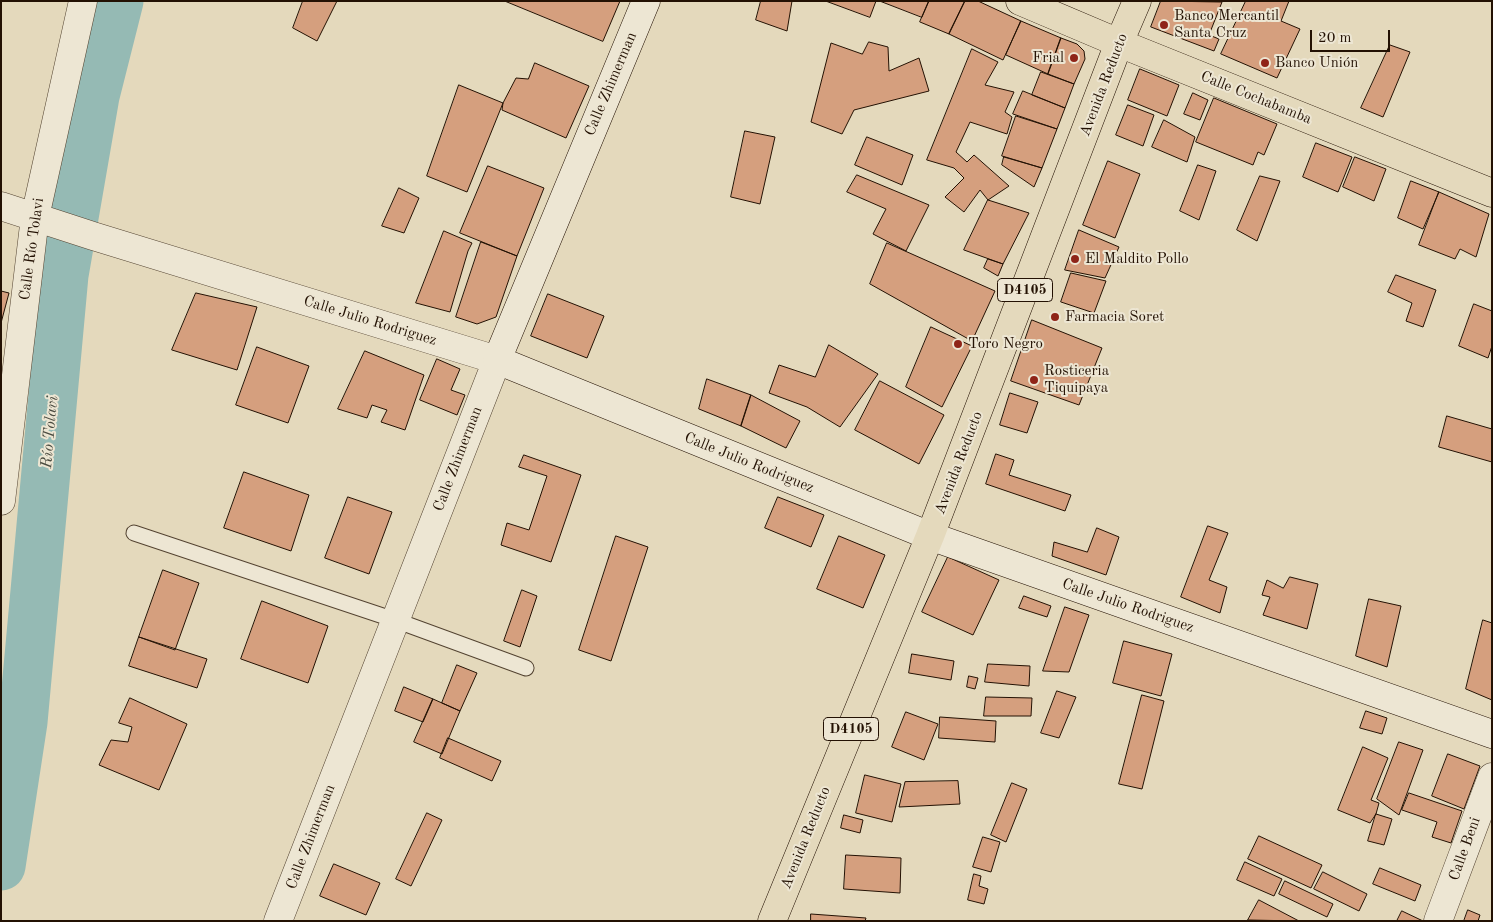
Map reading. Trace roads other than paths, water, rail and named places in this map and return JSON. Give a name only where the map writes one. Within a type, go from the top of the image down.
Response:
[{"type":"main road","name":"Calle Cochabamba","points":[[1020,1],[1492,194]]},
{"type":"main road","name":"Avenida Reducto","points":[[772,921],[930,536],[1119,43],[1137,1]]},
{"type":"street","name":"Calle Río Tolavi","points":[[1,501],[83,1]]},
{"type":"street","name":"Calle Zhimerman","points":[[278,921],[497,360],[646,1]]},
{"type":"street","name":"Calle Julio Rodriguez","points":[[1,206],[497,360],[930,536],[1492,734]]},
{"type":"street","name":"Calle Beni","points":[[1438,921],[1492,777]]},
{"type":"lane","points":[[134,532],[395,620],[526,668]]},
{"type":"waterway","name":"Río Tolavi","points":[[1,866],[23,722],[64,275],[95,96],[119,1]]},
{"type":"place","name":"Banco Mercantil Santa Cruz","points":[[1164,25]]},
{"type":"place","name":"Frial","points":[[1074,58]]},
{"type":"place","name":"Banco Unión","points":[[1265,63]]},
{"type":"place","name":"El Maldito Pollo","points":[[1075,259]]},
{"type":"place","name":"Farmacia Soret","points":[[1055,317]]},
{"type":"place","name":"Toro Negro","points":[[958,344]]},
{"type":"place","name":"Rosticeria Tiquipaya","points":[[1034,380]]}]
